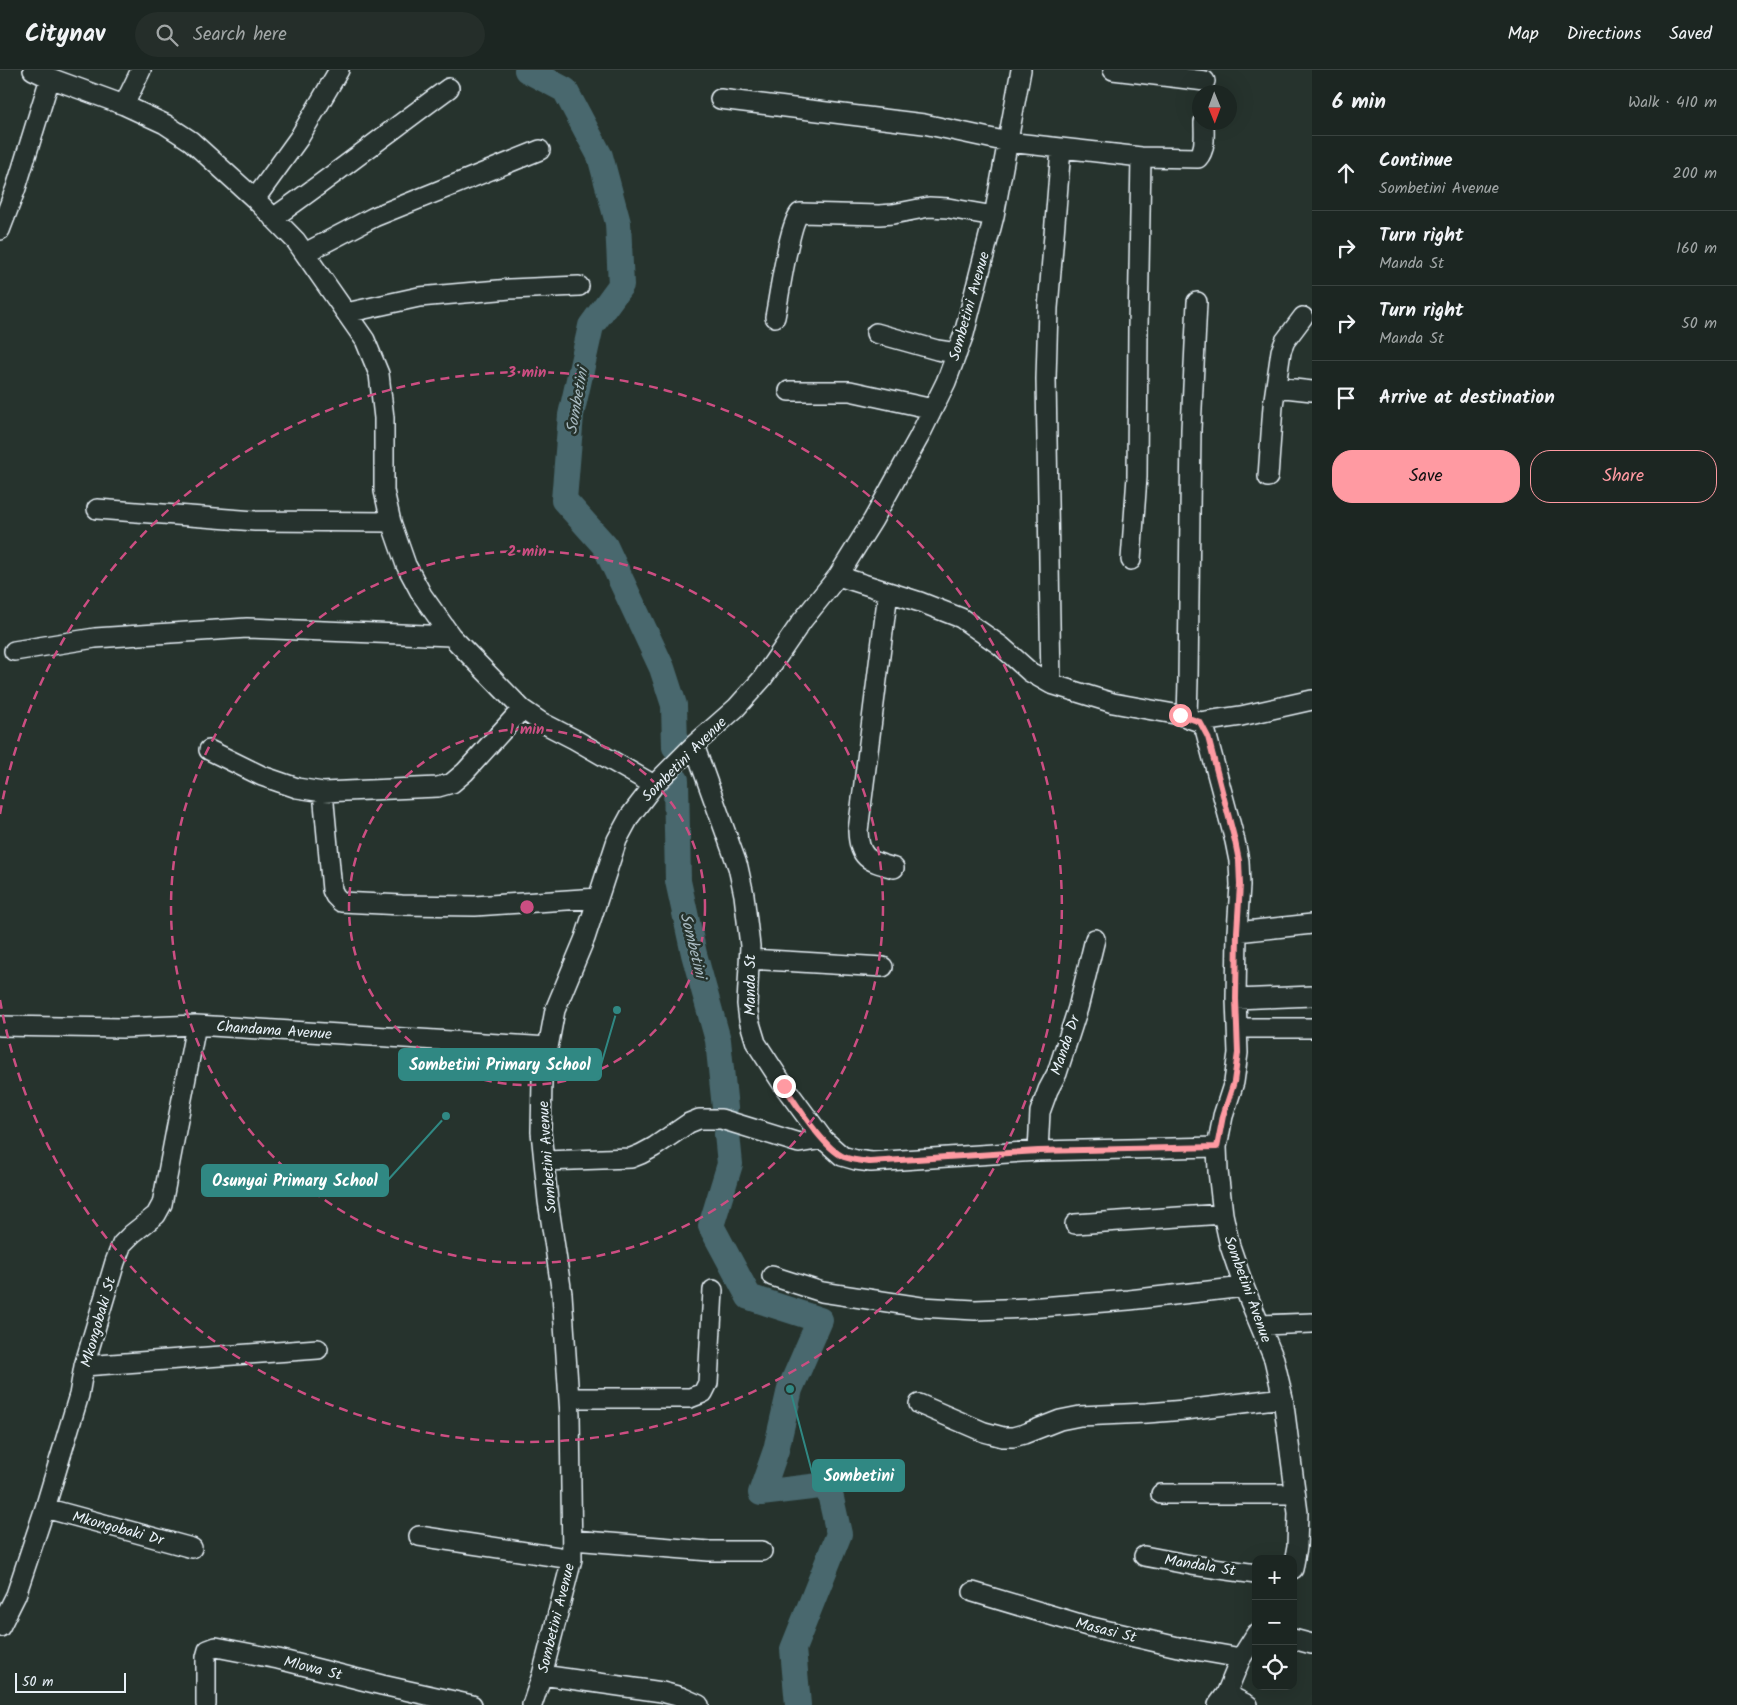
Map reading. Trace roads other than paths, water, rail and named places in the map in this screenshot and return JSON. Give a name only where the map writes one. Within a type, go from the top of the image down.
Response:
[{"type":"street","points":[[124,105],[141,70]]},
{"type":"street","points":[[255,199],[299,138],[339,70]]},
{"type":"street","name":"Sombetini Avenue","points":[[532,1705],[542,1675],[572,1549],[569,1398],[562,1294],[548,1201],[542,1132],[542,1080],[555,1010],[585,938],[617,840],[630,816],[654,785],[694,745],[736,708],[762,679],[802,621],[838,576],[873,520],[933,409],[946,382],[964,334],[994,216],[1022,70]]},
{"type":"street","points":[[1113,70],[1205,81]]},
{"type":"street","points":[[0,230],[16,188],[41,74],[124,105],[165,124],[192,141],[255,199],[296,241],[365,340],[379,374],[384,418],[384,491],[391,522],[406,565],[422,595],[451,636],[522,709],[541,722],[654,785]]},
{"type":"street","points":[[273,218],[333,176],[376,141],[448,88]]},
{"type":"street","points":[[720,99],[924,124],[1008,142],[1141,157],[1198,158],[1202,154],[1204,145],[1204,130]]},
{"type":"street","points":[[1051,684],[1046,379],[1048,308],[1061,149]]},
{"type":"street","points":[[305,252],[374,217],[540,150]]},
{"type":"street","points":[[1131,560],[1137,477],[1141,157]]},
{"type":"street","points":[[775,317],[786,256],[794,223],[800,213],[879,215],[929,207],[948,208],[994,216]]},
{"type":"street","points":[[346,313],[429,296],[492,290],[579,286]]},
{"type":"street","points":[[1193,719],[1191,429],[1197,302]]},
{"type":"street","points":[[1268,477],[1276,387],[1282,346],[1303,317]]},
{"type":"street","points":[[876,333],[957,354]]},
{"type":"street","points":[[1276,387],[1312,391]]},
{"type":"street","points":[[790,391],[850,391],[933,409]]},
{"type":"street","points":[[97,509],[255,521],[391,522]]},
{"type":"street","points":[[838,576],[920,602],[961,618],[1001,646],[1030,672],[1051,684],[1113,703],[1193,719],[1241,716],[1312,700]]},
{"type":"street","points":[[888,592],[858,831],[858,845],[864,855],[872,862],[894,868]]},
{"type":"street","points":[[14,650],[95,638],[246,628],[451,636]]},
{"type":"street","points":[[209,750],[262,776],[297,788],[323,792],[438,787],[452,782],[465,772],[522,709]]},
{"type":"street","name":"Sombetini Avenue","points":[[1193,719],[1208,737],[1236,848],[1240,885],[1237,932],[1237,1069],[1223,1116],[1217,1147],[1223,1214],[1230,1246],[1244,1286],[1274,1359],[1283,1398],[1295,1494],[1305,1513],[1296,1555]]},
{"type":"street","name":"Manda St","points":[[694,745],[738,867],[744,895],[750,959],[749,1020],[756,1043],[784,1086],[823,1139],[842,1156],[870,1162],[1038,1151],[1217,1147]]},
{"type":"street","points":[[323,792],[332,890],[341,902],[475,906],[598,898]]},
{"type":"street","points":[[1237,932],[1312,924]]},
{"type":"street","name":"Manda Dr","points":[[1038,1151],[1040,1112],[1057,1073],[1078,1008],[1095,939]]},
{"type":"street","points":[[750,959],[883,967]]},
{"type":"street","points":[[1236,999],[1312,996]]},
{"type":"street","name":"Chandama Avenue","points":[[0,1026],[122,1028],[196,1025],[548,1047]]},
{"type":"street","name":"Mkongobaki St","points":[[0,1627],[16,1595],[45,1508],[80,1395],[84,1366],[115,1262],[122,1244],[156,1215],[162,1204],[196,1025]]},
{"type":"street","points":[[1237,1028],[1312,1028]]},
{"type":"street","points":[[544,1160],[631,1158],[648,1150],[689,1122],[700,1119],[721,1119],[799,1143],[823,1139]]},
{"type":"street","points":[[1075,1224],[1223,1214]]},
{"type":"street","points":[[772,1276],[822,1292],[921,1307],[975,1310],[1129,1300],[1244,1286]]},
{"type":"street","points":[[569,1398],[690,1398],[703,1393],[708,1383],[713,1290]]},
{"type":"street","points":[[1260,1325],[1312,1322]]},
{"type":"street","points":[[84,1366],[318,1350]]},
{"type":"street","points":[[918,1404],[984,1432],[1008,1437],[1024,1434],[1060,1420],[1080,1416],[1185,1410],[1283,1398]]},
{"type":"street","points":[[1161,1494],[1295,1494]]},
{"type":"street","name":"Mkongobaki Dr","points":[[45,1508],[192,1548]]},
{"type":"street","points":[[419,1536],[572,1549],[762,1551]]},
{"type":"street","name":"Mandala St","points":[[1144,1556],[1252,1573]]},
{"type":"street","name":"Masasi St","points":[[973,1592],[1096,1628],[1178,1647],[1241,1658]]},
{"type":"street","points":[[1248,1705],[1222,1699],[1241,1658],[1252,1640]]},
{"type":"street","points":[[1297,1640],[1312,1644]]},
{"type":"street","name":"Mlowa St","points":[[206,1705],[206,1657],[208,1650],[216,1647],[278,1659],[472,1705]]},
{"type":"street","points":[[542,1675],[662,1692],[681,1697],[699,1705]]},
{"type":"waterway","name":"Sombetini","points":[[527,70],[565,90],[600,156],[618,223],[621,285],[591,326],[571,415],[564,500],[605,546],[662,668],[674,705],[675,747]]},
{"type":"waterway","name":"Sombetini","points":[[676,780],[678,881],[694,954],[718,1040],[725,1108]]},
{"type":"waterway","name":"Sombetini","points":[[727,1134],[730,1164],[711,1226],[749,1297],[820,1320],[790,1389],[776,1450],[761,1493],[828,1485],[839,1534],[793,1649],[798,1705]]},
{"type":"place","name":"Sombetini Primary School","points":[[617,1010]]},
{"type":"place","name":"Osunyai Primary School","points":[[446,1116]]},
{"type":"place","name":"Sombetini","points":[[790,1389]]}]
